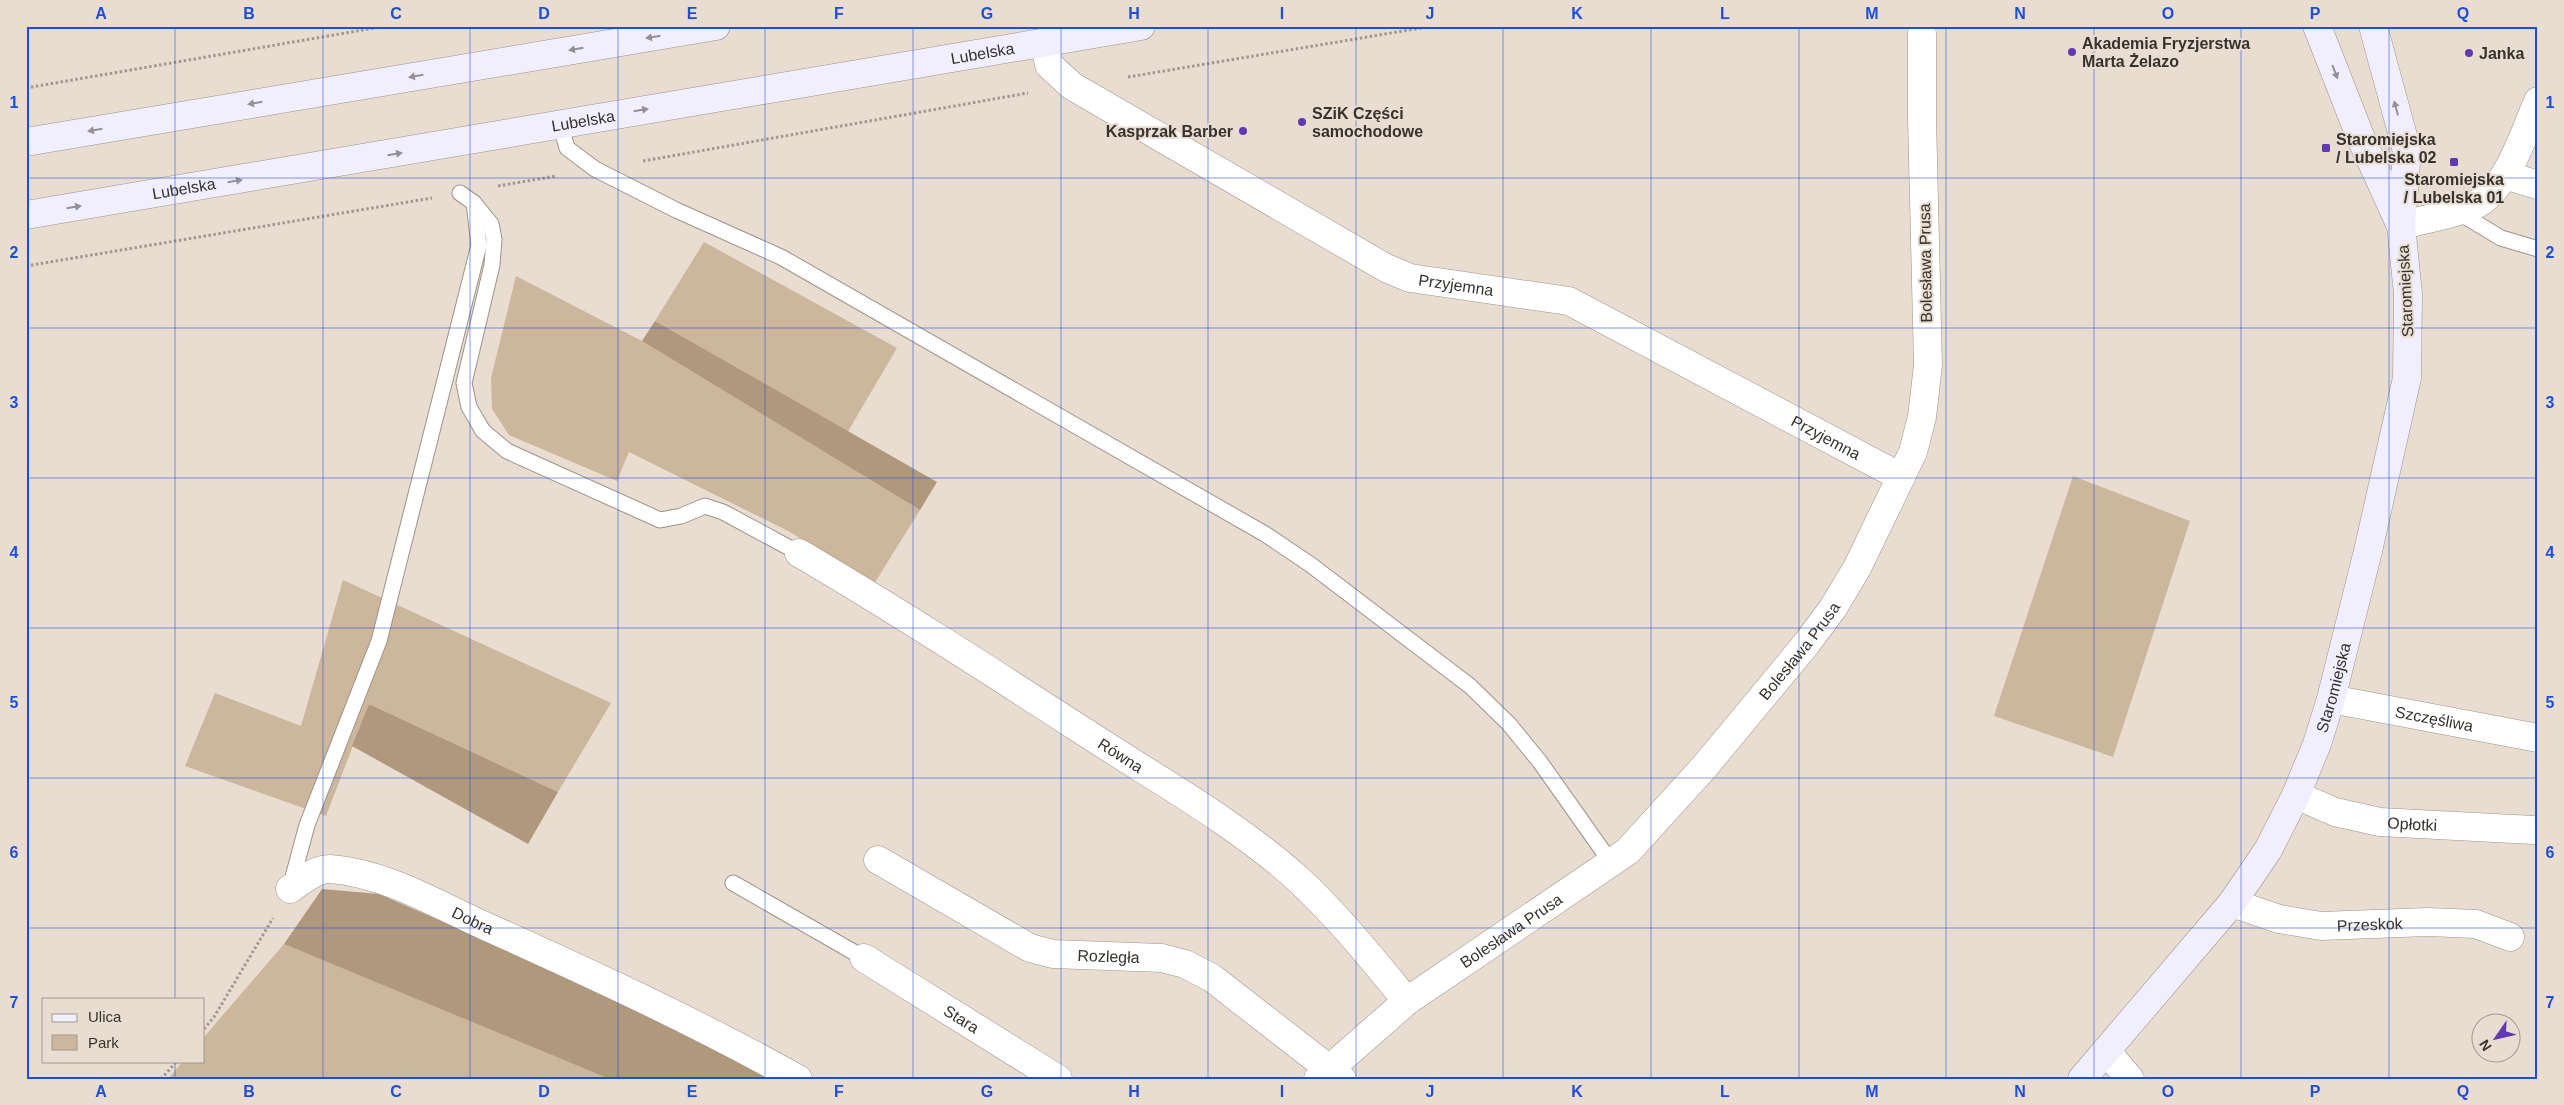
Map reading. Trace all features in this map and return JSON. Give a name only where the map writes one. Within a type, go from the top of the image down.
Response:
[{"type":"main road","points":[[29,144],[716,26]]},
{"type":"main road","name":"Lubelska","points":[[31,210],[437,147],[560,123],[1141,26]]},
{"type":"main road","name":"Staromiejska","points":[[2317,26],[2360,136],[2401,225]]},
{"type":"main road","name":"Staromiejska","points":[[2082,1079],[2232,903],[2268,850],[2296,796],[2317,744],[2331,698],[2368,551],[2407,378],[2408,294],[2401,225],[2407,151],[2373,26]]},
{"type":"street","name":"Bolesława Prusa","points":[[1330,1075],[1408,1001],[1612,864],[1652,827],[1706,765],[1833,608],[1857,568],[1913,452],[1922,417],[1928,365],[1922,128],[1922,34]]},
{"type":"street","name":"Przyjemna","points":[[1045,43],[1049,65],[1072,86],[1386,268],[1410,278],[1569,301],[1902,477]]},
{"type":"street","name":"Staromiejska","points":[[2401,225],[2475,205],[2492,192],[2505,175],[2538,101]]},
{"type":"street","points":[[2505,175],[2538,185]]},
{"type":"street","name":"Równa","points":[[800,552],[892,608],[1155,777],[1268,854],[1299,880],[1338,921],[1408,1001]]},
{"type":"street","name":"Szczęśliwa","points":[[2331,698],[2538,738]]},
{"type":"street","name":"Opłotki","points":[[2296,796],[2335,812],[2380,822],[2533,830]]},
{"type":"street","name":"Rozległa","points":[[878,860],[1030,948],[1053,954],[1162,958],[1185,964],[1212,978],[1330,1075]]},
{"type":"street","name":"Dobra","points":[[290,889],[312,873],[328,869],[386,882],[626,989],[727,1039],[798,1079]]},
{"type":"street","name":"Przeskok","points":[[2232,903],[2279,918],[2321,926],[2428,922],[2476,924],[2510,937]]},
{"type":"street","name":"Stara","points":[[864,958],[1058,1079]]},
{"type":"street","points":[[2106,1051],[2130,1079]]},
{"type":"lane","points":[[560,123],[566,148],[595,169],[676,210],[782,257],[1264,534],[1311,565],[1470,686],[1509,724],[1540,762],[1612,864]]},
{"type":"lane","points":[[460,193],[474,203],[491,224],[494,239],[492,265],[464,383],[469,407],[483,431],[507,451],[660,520],[682,516],[705,506],[723,512],[800,552]]},
{"type":"lane","points":[[290,889],[307,826],[379,641],[480,245],[474,203]]},
{"type":"lane","points":[[2455,211],[2501,238],[2538,248]]},
{"type":"lane","points":[[733,883],[864,958]]},
{"type":"path","points":[[26,88],[386,26]]},
{"type":"path","points":[[26,266],[460,193],[1072,86],[1433,26]]},
{"type":"path","points":[[205,1028],[214,1017],[290,889]]},
{"type":"path","points":[[161,1079],[176,1062]]},
{"type":"green space","points":[[704,242],[897,348],[847,433],[655,321]]},
{"type":"green space","points":[[516,276],[642,341],[920,510],[874,584],[790,532],[629,452],[617,481],[509,435],[492,409],[491,378]]},
{"type":"green space","points":[[2073,476],[2190,521],[2113,757],[1994,716]]},
{"type":"green space","points":[[343,580],[611,703],[558,792],[369,704],[326,816],[185,766],[215,693],[301,726]]},
{"type":"green space","points":[[284,944],[590,1069],[610,1079],[168,1079],[182,1062],[205,1062],[205,1036]]},
{"type":"shaded area","points":[[655,321],[937,482],[920,510],[642,341]]},
{"type":"shaded area","points":[[369,704],[558,792],[528,844],[352,746]]},
{"type":"shaded area","points":[[322,889],[379,894],[682,1026],[773,1079],[610,1079],[284,944]]},
{"type":"place","name":"Akademia Fryzjerstwa Marta Żelazo","points":[[2072,52]]},
{"type":"place","name":"Janka","points":[[2469,53]]},
{"type":"place","name":"SZiK Części samochodowe","points":[[1302,122]]},
{"type":"place","name":"Kasprzak Barber","points":[[1243,131]]},
{"type":"place","name":"Staromiejska / Lubelska 02","points":[[2326,148]]},
{"type":"place","name":"Staromiejska / Lubelska 01","points":[[2454,162]]}]
